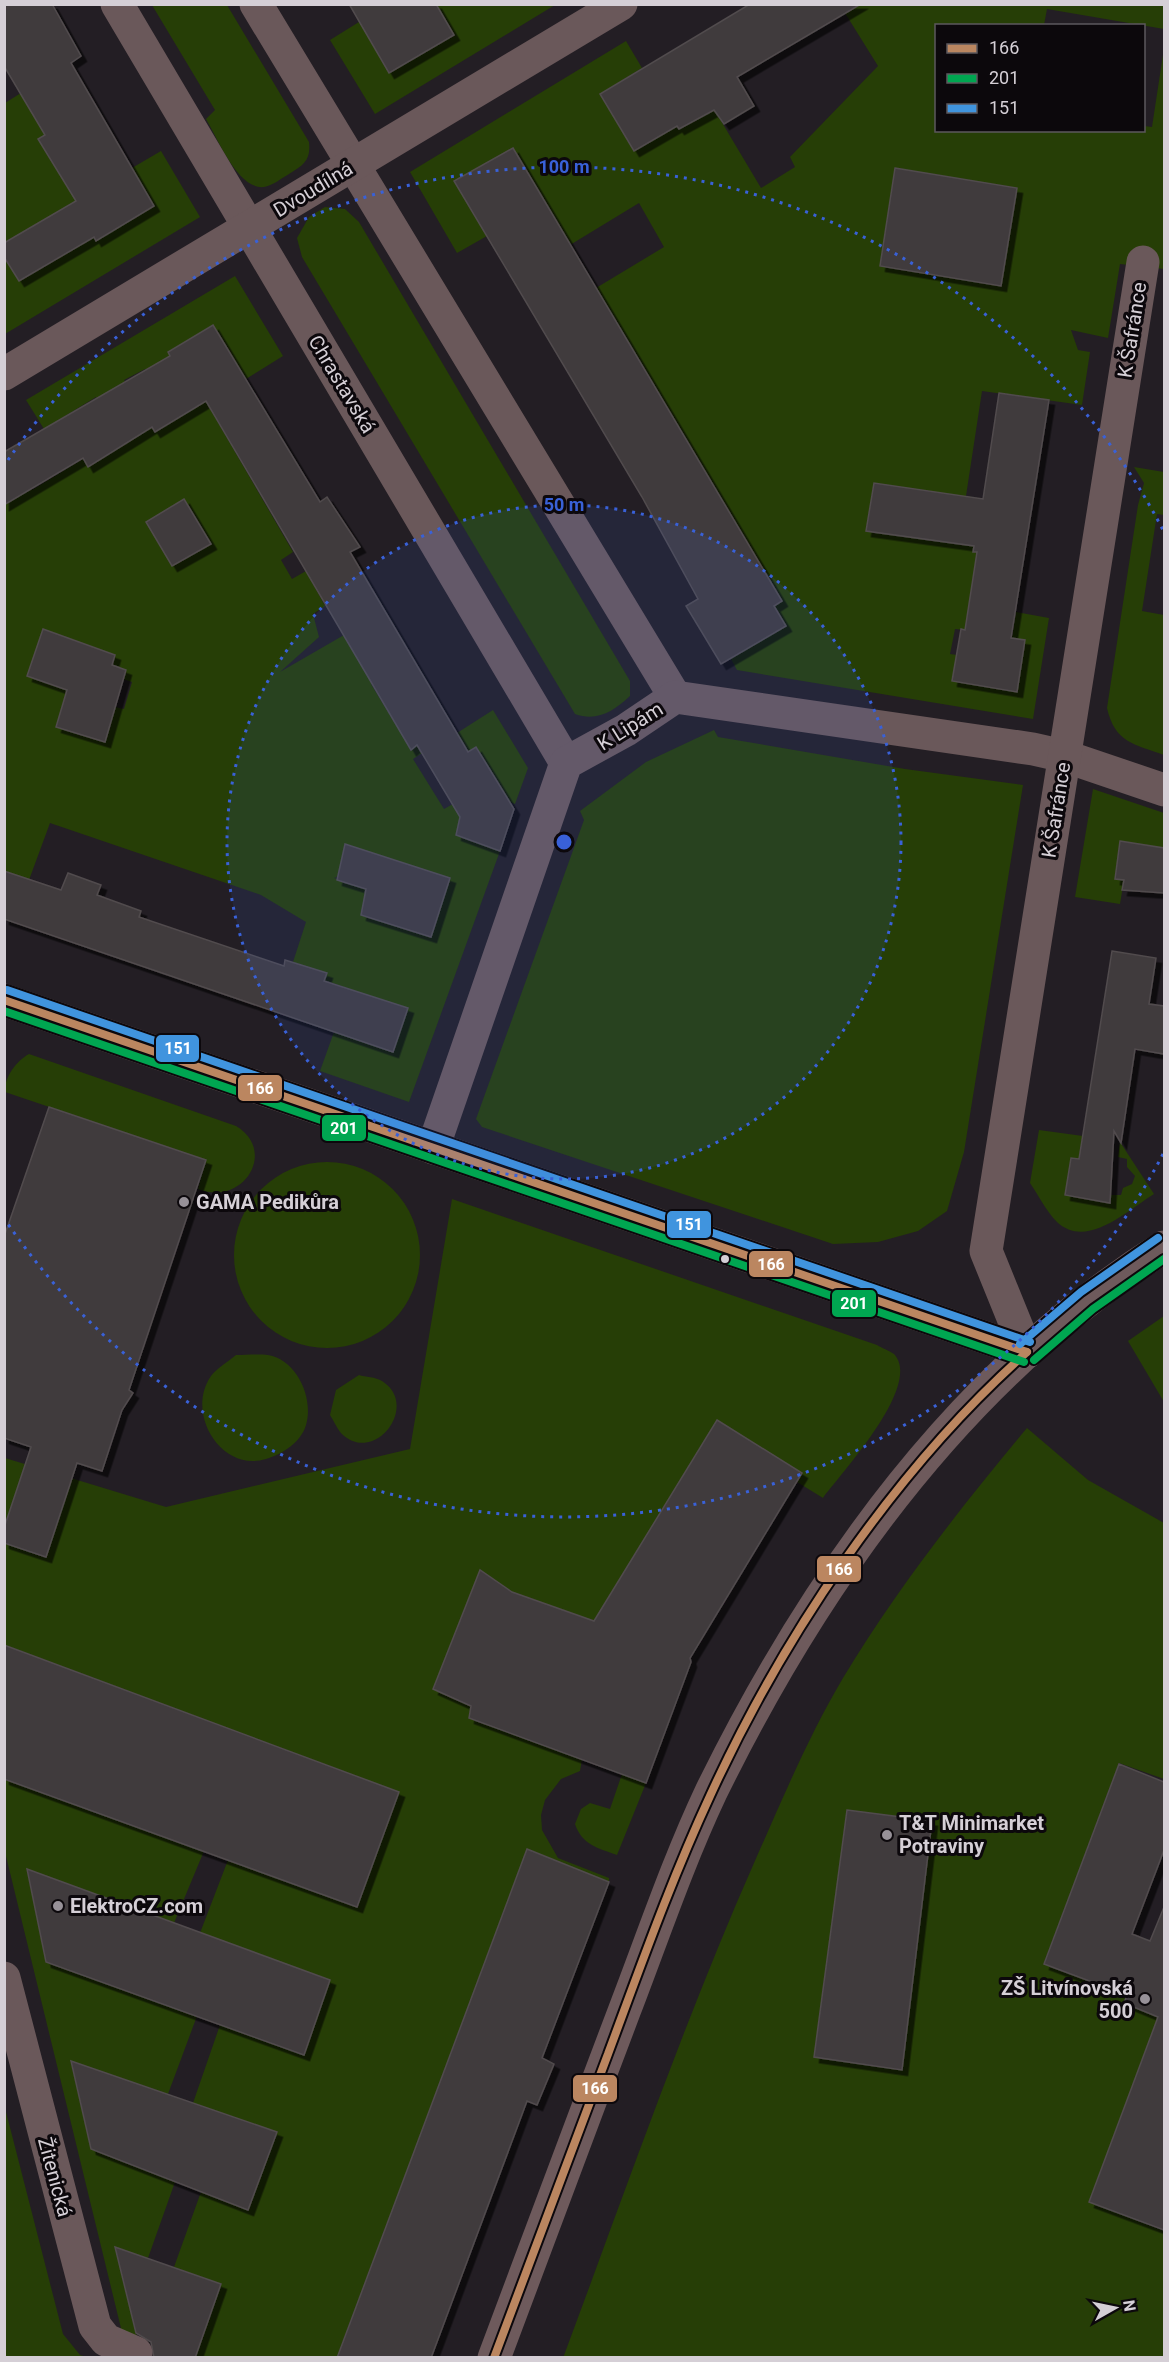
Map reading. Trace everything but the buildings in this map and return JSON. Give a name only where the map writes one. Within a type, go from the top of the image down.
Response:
[{"type":"street","name":"Chrastavská","points":[[117,4],[566,763]]},
{"type":"street","points":[[256,4],[675,698]]},
{"type":"street","name":"Dvoudílná","points":[[4,374],[621,4]]},
{"type":"street","name":"K Šafránce","points":[[1027,1352],[986,1251],[1143,262]]},
{"type":"street","name":"K Lipám","points":[[566,763],[626,730],[675,698],[1064,756],[1164,790]]},
{"type":"street","points":[[433,1148],[566,763]]},
{"type":"street","points":[[4,1000],[1027,1352]]},
{"type":"street","points":[[495,2358],[670,1889],[710,1795],[759,1700],[807,1616],[851,1553],[949,1427],[981,1393],[1087,1301],[1164,1247]]},
{"type":"street","name":"Žitenická","points":[[4,1978],[95,2326],[106,2340],[136,2353]]},
{"type":"green space","points":[[152,5],[227,5],[309,142],[308,158],[302,165],[277,182],[264,187],[255,186],[237,172],[206,119],[215,110]]},
{"type":"green space","points":[[436,5],[555,5],[375,114],[330,40],[359,22],[390,73],[454,35]]},
{"type":"green space","points":[[840,5],[1164,5],[1164,29],[1047,9],[1044,24],[935,24],[935,132],[1145,132],[1145,126],[1152,127],[1164,48],[1164,269],[1120,264],[1108,338],[1071,330],[1078,350],[1090,352],[1082,405],[982,391],[966,496],[983,499],[974,551],[983,553],[965,630],[955,629],[950,654],[957,655],[1025,640],[1012,638],[1016,612],[1049,618],[1033,719],[737,670],[731,659],[786,626],[775,606],[782,601],[596,288],[664,247],[639,203],[570,245],[513,148],[455,181],[487,236],[457,253],[410,172],[626,41],[642,68],[600,94],[680,129],[694,121],[685,106],[705,94],[761,188],[795,167],[790,157],[878,66]],"holes":[[[895,168],[1017,189],[1001,286],[881,266]]]},
{"type":"green space","points":[[21,93],[91,209],[81,216],[96,241],[132,168],[161,151],[200,217],[5,334],[4,257],[19,281],[40,268],[5,243],[5,103]]},
{"type":"green space","points":[[325,207],[345,209],[359,222],[630,681],[630,696],[605,714],[591,717],[575,714],[302,257],[297,238],[309,217]]},
{"type":"green space","points":[[235,276],[283,356],[246,379],[194,381],[293,552],[281,560],[292,579],[306,571],[325,606],[313,614],[319,637],[280,672],[344,635],[377,679],[371,684],[410,748],[417,745],[422,753],[413,759],[444,809],[453,804],[500,851],[409,1102],[320,1071],[334,1032],[393,1052],[407,1009],[324,980],[326,973],[293,962],[306,922],[261,895],[50,823],[29,880],[5,871],[5,505],[16,498],[27,484],[32,490],[83,459],[88,466],[114,426],[96,397],[44,429],[26,400]],"holes":[[[145,369],[174,420],[156,432],[124,380]],[[43,629],[115,655],[113,665],[126,670],[123,679],[132,682],[124,709],[115,707],[56,727],[67,690],[28,676]],[[347,847],[450,878],[431,937],[361,915],[375,892],[334,878],[337,877]]]},
{"type":"green space","points":[[1134,467],[1164,472],[1164,515],[1157,514],[1142,611],[1164,615],[1164,755],[1127,740],[1115,729],[1107,708],[1138,505],[1144,483]]},
{"type":"green space","points":[[493,710],[528,768],[515,804],[495,797],[496,780],[477,748],[468,752],[457,733]]},
{"type":"green space","points":[[714,730],[718,737],[905,769],[1023,785],[964,1152],[947,1211],[918,1231],[878,1242],[833,1244],[482,1127],[476,1119],[584,820],[580,811],[646,762]]},
{"type":"green space","points":[[1093,789],[1164,813],[1164,848],[1120,841],[1115,879],[1124,880],[1120,904],[1075,897]]},
{"type":"green space","points":[[29,1054],[236,1126],[248,1137],[254,1149],[254,1162],[250,1174],[241,1184],[229,1190],[214,1192],[198,1189],[206,1160],[5,1092],[6,1081],[12,1070]]},
{"type":"green space","points":[[1039,1130],[1083,1136],[1079,1159],[1071,1158],[1065,1195],[1110,1203],[1110,1195],[1121,1195],[1123,1188],[1132,1184],[1135,1176],[1127,1167],[1127,1159],[1118,1157],[1120,1142],[1154,1194],[1120,1217],[1094,1230],[1081,1232],[1069,1229],[1053,1218],[1030,1183]]},
{"type":"green space","points":[[327,1162],[363,1169],[379,1177],[393,1189],[405,1203],[413,1219],[420,1255],[413,1291],[405,1307],[393,1321],[379,1333],[363,1341],[327,1348],[291,1341],[275,1333],[261,1321],[249,1307],[241,1291],[234,1255],[241,1219],[249,1203],[261,1189],[275,1177],[291,1169]]},
{"type":"green space","points":[[452,1199],[877,1345],[894,1354],[900,1368],[898,1386],[876,1428],[823,1498],[797,1482],[802,1473],[717,1421],[594,1621],[512,1592],[480,1571],[434,1689],[471,1706],[469,1718],[582,1759],[580,1771],[561,1779],[545,1800],[541,1815],[542,1830],[558,1858],[609,1878],[609,1882],[527,1849],[337,2357],[195,2357],[221,2284],[174,2267],[201,2192],[248,2210],[267,2157],[193,2103],[220,2025],[303,2055],[330,1980],[200,1933],[228,1860],[357,1907],[399,1792],[5,1645],[5,1543],[46,1558],[63,1504],[5,1528],[5,1458],[166,1507],[410,1449]]},
{"type":"green space","points":[[1164,1316],[1164,1402],[1128,1341]]},
{"type":"green space","points":[[236,1355],[268,1355],[278,1358],[295,1372],[305,1392],[308,1414],[304,1431],[290,1446],[266,1459],[250,1461],[235,1457],[222,1449],[212,1437],[205,1422],[202,1407],[204,1391],[211,1376]]},
{"type":"green space","points":[[359,1375],[382,1381],[393,1391],[397,1404],[395,1416],[389,1428],[380,1437],[368,1442],[356,1442],[343,1435],[330,1415],[336,1390]]},
{"type":"green space","points":[[1027,1428],[1088,1480],[1164,1523],[1164,1779],[1119,1763],[1044,1963],[1126,1996],[1124,2003],[1161,2009],[1089,2202],[1164,2231],[1164,2357],[563,2358],[703,1985],[754,1863],[807,1746],[830,1700],[863,1645],[930,1550]],"holes":[[[847,1810],[932,1821],[901,2070],[814,2057]]]},
{"type":"green space","points":[[622,1774],[646,1783],[617,1855],[597,1848],[586,1841],[575,1824],[581,1809],[590,1803],[610,1809]]},
{"type":"green space","points":[[4,1779],[204,1851],[174,1923],[27,1870],[46,1962],[197,2016],[168,2094],[71,2062],[91,2149],[175,2182],[148,2258],[115,2248],[142,2357],[128,2357],[5,1852]]},
{"type":"green space","points":[[5,2108],[63,2334],[80,2355],[87,2357],[5,2357]]},
{"type":"transit line","name":"151","points":[[7,990],[1030,1342]]},
{"type":"transit line","name":"166","points":[[4,1000],[1027,1352]]},
{"type":"transit line","name":"201","points":[[4,1011],[1024,1362]]},
{"type":"transit line","name":"151","points":[[1020,1344],[1081,1292],[1158,1238]]},
{"type":"transit line","name":"201","points":[[1034,1360],[1093,1309],[1164,1259]]},
{"type":"transit line","name":"166","points":[[494,2358],[669,1892],[710,1796],[739,1736],[808,1616],[846,1558],[932,1448],[978,1398],[1027,1352]]},
{"type":"place","name":"GAMA Pedikůra","points":[[184,1202]]},
{"type":"place","name":"T&T Minimarket Potraviny","points":[[887,1835]]},
{"type":"place","name":"ElektroCZ.com","points":[[58,1906]]},
{"type":"place","name":"ZŠ Litvínovská 500","points":[[1145,1999]]}]
